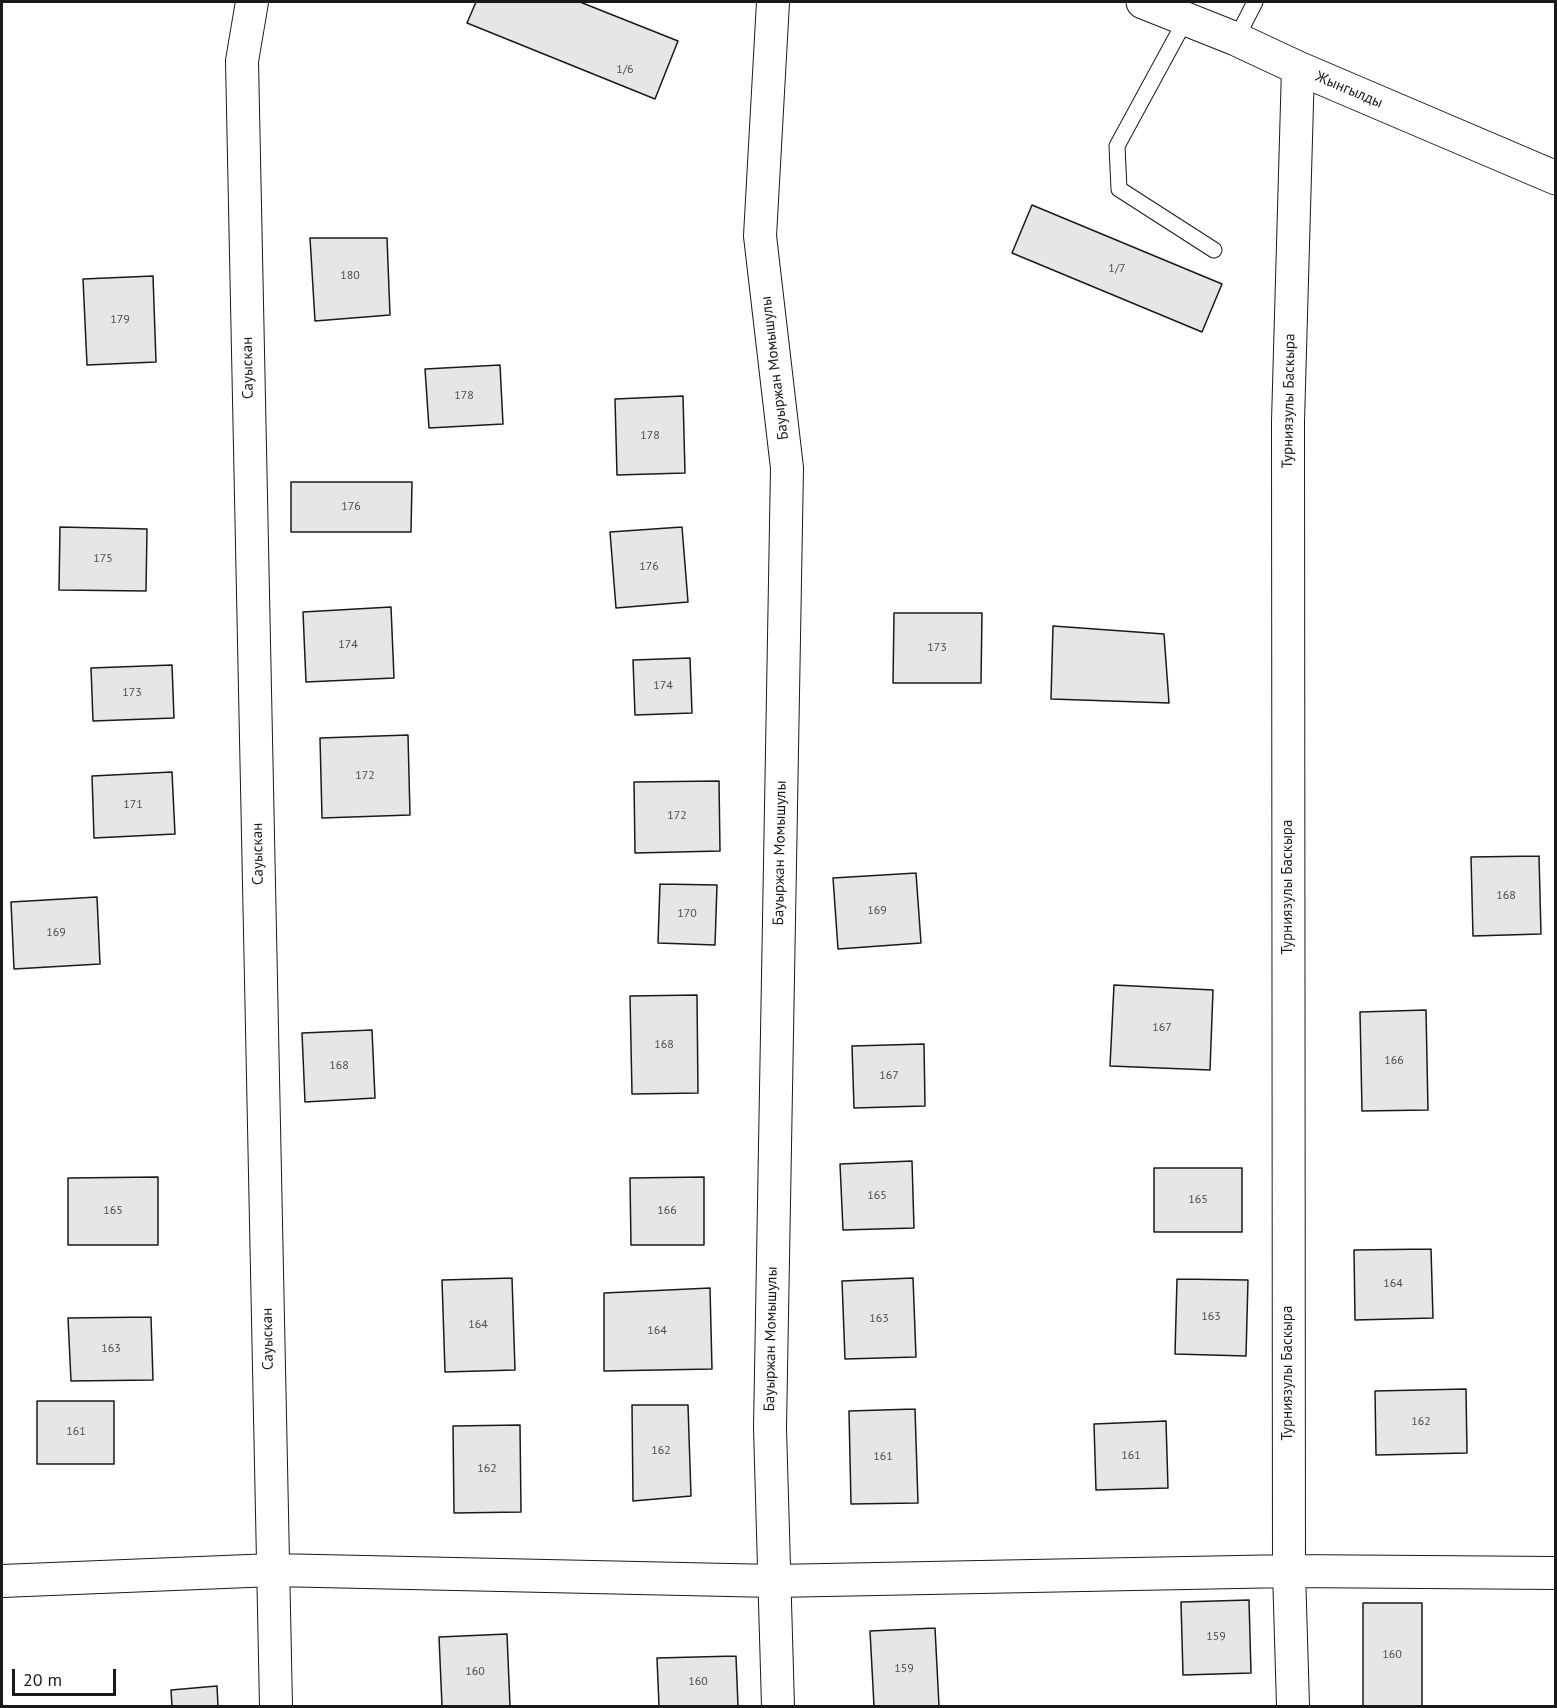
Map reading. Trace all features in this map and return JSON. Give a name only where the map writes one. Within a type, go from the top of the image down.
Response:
[{"type":"street","name":"Сауыскан","points":[[252,2],[242,61],[276,1707]]},
{"type":"street","name":"Бауыржан Момышулы","points":[[773,2],[760,236],[788,468],[770,1428],[778,1707]]},
{"type":"street","name":"Жынгылды","points":[[1143,2],[1236,39],[1298,68],[1556,178]]},
{"type":"street","name":"Турниязулы Баскыра","points":[[1293,1707],[1289,1571],[1288,421],[1298,68]]},
{"type":"street","points":[[2,1581],[273,1570],[774,1581],[1289,1571],[1556,1573]]},
{"type":"lane","points":[[1236,39],[1255,2]]},
{"type":"lane","points":[[1186,19],[1117,146],[1119,189],[1214,250]]},
{"type":"building","points":[[476,2],[580,2],[678,41],[655,99],[467,23]]},
{"type":"building","points":[[1032,205],[1222,284],[1202,332],[1012,253]]},
{"type":"building","points":[[310,238],[387,238],[390,315],[315,321]]},
{"type":"building","points":[[153,276],[156,362],[87,365],[83,279]]},
{"type":"building","points":[[500,365],[503,424],[429,428],[425,369]]},
{"type":"building","points":[[683,396],[685,473],[617,475],[615,399]]},
{"type":"building","points":[[291,482],[412,482],[411,532],[291,532]]},
{"type":"building","points":[[60,527],[147,529],[146,591],[59,590]]},
{"type":"building","points":[[682,527],[688,602],[616,608],[610,532]]},
{"type":"building","points":[[391,607],[394,678],[306,682],[303,612]]},
{"type":"building","points":[[894,613],[982,613],[981,683],[893,683]]},
{"type":"building","points":[[1053,626],[1164,634],[1169,703],[1051,699]]},
{"type":"building","points":[[690,658],[692,713],[635,715],[633,660]]},
{"type":"building","points":[[172,665],[174,718],[93,721],[91,668]]},
{"type":"building","points":[[408,735],[410,815],[322,818],[320,738]]},
{"type":"building","points":[[172,772],[175,834],[94,838],[92,776]]},
{"type":"building","points":[[719,781],[720,851],[635,853],[634,782]]},
{"type":"building","points":[[1539,856],[1541,934],[1473,936],[1471,857]]},
{"type":"building","points":[[916,873],[921,943],[838,949],[833,878]]},
{"type":"building","points":[[660,884],[717,885],[715,945],[658,943]]},
{"type":"building","points":[[97,897],[100,964],[14,969],[11,902]]},
{"type":"building","points":[[1114,985],[1213,990],[1210,1070],[1110,1066]]},
{"type":"building","points":[[697,995],[698,1093],[632,1094],[630,996]]},
{"type":"building","points":[[1426,1010],[1428,1110],[1362,1111],[1360,1012]]},
{"type":"building","points":[[372,1030],[375,1098],[305,1102],[302,1033]]},
{"type":"building","points":[[924,1044],[925,1106],[854,1108],[852,1046]]},
{"type":"building","points":[[912,1161],[914,1228],[843,1230],[840,1164]]},
{"type":"building","points":[[1154,1168],[1242,1168],[1242,1232],[1154,1232]]},
{"type":"building","points":[[158,1177],[158,1245],[68,1245],[68,1178]]},
{"type":"building","points":[[704,1177],[704,1245],[631,1245],[630,1178]]},
{"type":"building","points":[[1431,1249],[1433,1318],[1355,1320],[1354,1250]]},
{"type":"building","points":[[512,1278],[515,1370],[445,1372],[442,1280]]},
{"type":"building","points":[[913,1278],[916,1357],[845,1359],[842,1281]]},
{"type":"building","points":[[1177,1279],[1248,1280],[1246,1356],[1175,1354]]},
{"type":"building","points":[[710,1288],[712,1369],[604,1371],[604,1293]]},
{"type":"building","points":[[151,1317],[153,1380],[71,1381],[68,1318]]},
{"type":"building","points":[[1466,1389],[1467,1453],[1376,1455],[1375,1391]]},
{"type":"building","points":[[37,1401],[114,1401],[114,1464],[37,1464]]},
{"type":"building","points":[[632,1405],[688,1405],[691,1496],[633,1501]]},
{"type":"building","points":[[915,1409],[918,1503],[851,1504],[849,1411]]},
{"type":"building","points":[[1166,1421],[1168,1488],[1096,1490],[1094,1424]]},
{"type":"building","points":[[520,1425],[521,1512],[454,1513],[453,1426]]},
{"type":"building","points":[[1249,1600],[1251,1673],[1183,1675],[1181,1602]]},
{"type":"building","points":[[1363,1603],[1422,1603],[1422,1706],[1363,1706]]},
{"type":"building","points":[[935,1628],[939,1706],[874,1706],[870,1631]]},
{"type":"building","points":[[507,1634],[510,1706],[442,1706],[439,1637]]},
{"type":"building","points":[[736,1656],[738,1706],[659,1706],[657,1658]]},
{"type":"building","points":[[217,1686],[218,1706],[172,1706],[171,1690]]}]
